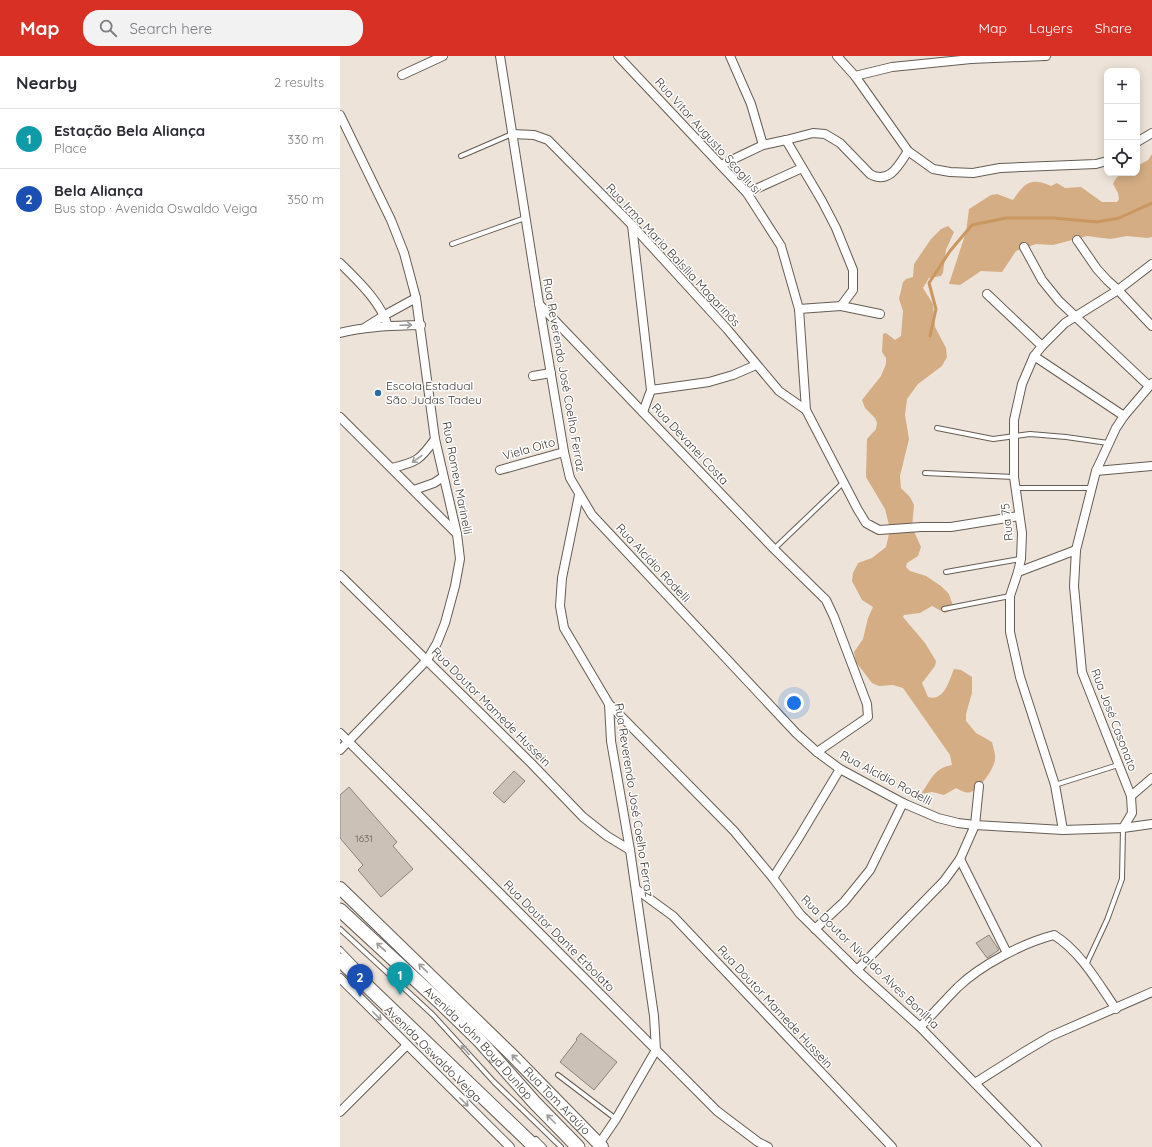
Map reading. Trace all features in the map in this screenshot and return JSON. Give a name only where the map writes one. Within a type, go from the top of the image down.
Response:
[{"type":"main road","name":"Rua Tom Araújo","points":[[340,888],[510,1053],[600,1145]]},
{"type":"main road","name":"Avenida John Boyd Dunlop","points":[[340,910],[474,1035],[535,1103],[578,1147]]},
{"type":"main road","points":[[340,960],[507,1121],[534,1142]]},
{"type":"main road","points":[[507,1121],[522,1147]]},
{"type":"street","points":[[402,76],[443,56]]},
{"type":"street","name":"Rua Reverendo José Coelho Ferraz","points":[[500,56],[550,373],[564,452],[570,478],[579,495],[562,578],[560,606],[564,628],[609,704],[611,741],[636,890],[654,1016],[656,1050]]},
{"type":"street","name":"Rua Vitor Augusto Scagliusi","points":[[618,56],[747,193],[781,246],[799,309],[806,410],[866,522],[876,528],[951,527],[1019,516]]},
{"type":"street","points":[[730,56],[751,104],[764,145]]},
{"type":"street","points":[[837,56],[855,76],[908,151],[933,169],[950,172],[973,173],[1000,168],[1096,164],[1104,162]]},
{"type":"street","points":[[855,76],[892,67],[971,59],[1046,56]]},
{"type":"street","name":"Rua Romeu Marinelli","points":[[340,115],[391,220],[404,253],[416,298],[421,325],[435,439],[457,534],[460,559],[455,586],[445,623],[437,643],[427,660],[340,750]]},
{"type":"street","points":[[721,165],[764,145],[813,133],[825,134],[840,143],[870,174],[876,177],[882,177],[895,171],[908,151]]},
{"type":"street","points":[[1140,140],[1152,133]]},
{"type":"street","name":"Rua Irma Maria Balsília Magarinõs","points":[[512,134],[534,135],[548,140],[632,225],[727,329],[779,391],[806,410]]},
{"type":"street","points":[[786,140],[822,200],[853,270],[852,290],[841,306]]},
{"type":"street","points":[[747,193],[802,168]]},
{"type":"street","points":[[632,225],[651,390],[643,412]]},
{"type":"street","points":[[1077,240],[1097,269],[1152,326]]},
{"type":"street","points":[[1024,247],[1042,280],[1059,301],[1150,385]]},
{"type":"street","points":[[340,263],[372,298],[384,315],[388,326]]},
{"type":"street","name":"Rua 75","points":[[1063,830],[1055,785],[1020,678],[1010,632],[1010,596],[1021,559],[1022,533],[1014,477],[1014,420],[1022,384],[1034,356],[1042,346],[1074,316],[1118,290],[1152,264]]},
{"type":"street","points":[[987,294],[1042,346]]},
{"type":"street","points":[[364,328],[384,315],[416,298]]},
{"type":"street","name":"Rua Devanei Costa","points":[[539,303],[774,549],[826,600],[834,617],[867,704],[868,717],[817,752]]},
{"type":"street","points":[[799,309],[841,306],[880,314]]},
{"type":"street","points":[[340,333],[364,328],[421,325]]},
{"type":"street","points":[[1034,356],[1124,416]]},
{"type":"street","points":[[651,390],[709,382],[733,375],[756,365]]},
{"type":"street","points":[[533,376],[550,373]]},
{"type":"street","name":"Rua José Casonato","points":[[1131,796],[1082,672],[1074,586],[1076,550],[1096,471],[1124,416],[1150,385]]},
{"type":"street","points":[[340,417],[457,534]]},
{"type":"street","points":[[392,468],[412,463],[424,454],[435,439]]},
{"type":"street","name":"Viela Oito","points":[[500,470],[564,452]]},
{"type":"street","points":[[1096,471],[1152,466]]},
{"type":"street","points":[[414,490],[434,483],[443,477]]},
{"type":"street","name":"Rua Alcídio Rodelli","points":[[579,495],[597,521],[796,733],[817,752],[840,769],[903,803],[938,818],[958,823],[1063,830],[1123,828],[1152,824]]},
{"type":"street","points":[[1018,572],[1076,550]]},
{"type":"street","name":"Rua Doutor Mamede Hussein","points":[[340,574],[583,817],[607,836],[630,850]]},
{"type":"street","name":"Rua Doutor Nivaldo Alves Bonilha","points":[[609,704],[734,831],[773,878],[800,914],[857,970],[920,1027],[1037,1147]]},
{"type":"street","name":"Rua Doutor Dante Erbolato","points":[[340,733],[717,1111],[758,1142],[768,1147]]},
{"type":"street","points":[[773,878],[840,769]]},
{"type":"street","points":[[1123,828],[1132,813],[1131,796],[1152,778]]},
{"type":"street","points":[[857,970],[944,881],[960,859],[975,825],[979,786]]},
{"type":"street","points":[[815,929],[844,902],[870,870],[903,803]]},
{"type":"street","points":[[960,859],[1007,954]]},
{"type":"street","name":"Rua Doutor Mamede Hussein","points":[[636,890],[673,916],[892,1147]]},
{"type":"street","points":[[920,1027],[959,987],[978,972],[1007,954],[1043,938],[1054,936],[1066,943],[1086,966],[1116,1008]]},
{"type":"street","name":"Avenida Oswaldo Veiga","points":[[340,978],[510,1147]]},
{"type":"street","points":[[975,1083],[1051,1036],[1152,992]]},
{"type":"street","points":[[340,1112],[406,1045]]},
{"type":"street","points":[[600,1145],[656,1050]]},
{"type":"lane","points":[[461,156],[512,134]]},
{"type":"lane","points":[[452,244],[525,218]]},
{"type":"lane","points":[[937,428],[992,439],[1036,434],[1109,443]]},
{"type":"lane","points":[[924,473],[1014,477]]},
{"type":"lane","points":[[774,549],[844,482]]},
{"type":"lane","points":[[1015,488],[1091,488]]},
{"type":"lane","points":[[946,572],[1021,559]]},
{"type":"lane","points":[[944,609],[1010,596]]},
{"type":"lane","points":[[1055,785],[1118,765]]},
{"type":"lane","points":[[1086,966],[1108,920],[1122,879],[1123,828]]},
{"type":"lane","points":[[340,929],[433,1015],[494,1082],[561,1147]]},
{"type":"lane","points":[[340,949],[374,984]]},
{"type":"lane","points":[[558,1075],[616,1119]]},
{"type":"lane","points":[[534,1142],[544,1147]]},
{"type":"shaded area","points":[[1152,154],[1152,237],[1127,236],[1110,239],[1087,236],[1053,245],[1036,244],[1016,251],[1002,272],[981,271],[960,285],[949,284],[966,232],[969,209],[991,195],[997,194],[1013,200],[1021,189],[1029,183],[1038,182],[1051,186],[1057,183],[1065,188],[1081,187],[1102,202],[1117,202],[1119,199],[1118,193],[1113,184],[1117,177],[1140,176],[1140,164],[1148,160]]},
{"type":"shaded area","points":[[948,226],[954,232],[946,250],[943,273],[941,276],[929,278],[923,288],[933,304],[935,327],[946,348],[947,357],[942,366],[918,384],[907,399],[905,415],[909,439],[900,476],[901,488],[910,497],[914,505],[912,527],[921,547],[918,556],[907,563],[906,567],[910,571],[926,576],[941,586],[949,594],[953,606],[950,611],[945,613],[932,606],[920,613],[904,615],[903,617],[925,643],[936,661],[935,666],[922,683],[928,697],[934,698],[942,694],[954,669],[961,670],[972,677],[972,693],[966,714],[966,721],[976,733],[992,742],[995,758],[989,774],[975,790],[971,792],[963,792],[956,788],[944,795],[932,792],[921,794],[930,779],[937,772],[952,765],[950,755],[903,688],[893,685],[879,686],[872,683],[856,662],[854,652],[863,639],[868,618],[873,607],[862,600],[852,581],[853,573],[858,563],[872,558],[886,547],[890,529],[885,509],[866,477],[867,439],[876,429],[877,423],[875,418],[865,408],[862,400],[881,376],[886,364],[886,358],[882,352],[883,334],[886,333],[895,340],[901,336],[903,311],[899,299],[903,282],[906,279],[913,277],[914,264],[931,239],[941,229]]},
{"type":"building","points":[[514,771],[525,781],[504,803],[493,793]]},
{"type":"building","points":[[349,787],[397,842],[393,846],[413,869],[381,897],[358,870],[363,865],[340,838],[340,795]]},
{"type":"building","points":[[989,935],[999,950],[987,958],[976,943]]},
{"type":"building","points":[[581,1033],[617,1062],[594,1090],[560,1062]]},
{"type":"waterway","points":[[930,336],[936,309],[929,283],[950,251],[972,225],[1006,218],[1054,218],[1097,222],[1119,218],[1152,203]]},
{"type":"place","name":"Escola Estadual São Judas Tadeu","points":[[378,393]]},
{"type":"place","name":"Estação Bela Aliança","points":[[400,995]]},
{"type":"place","name":"Bela Aliança","points":[[360,997]]}]
